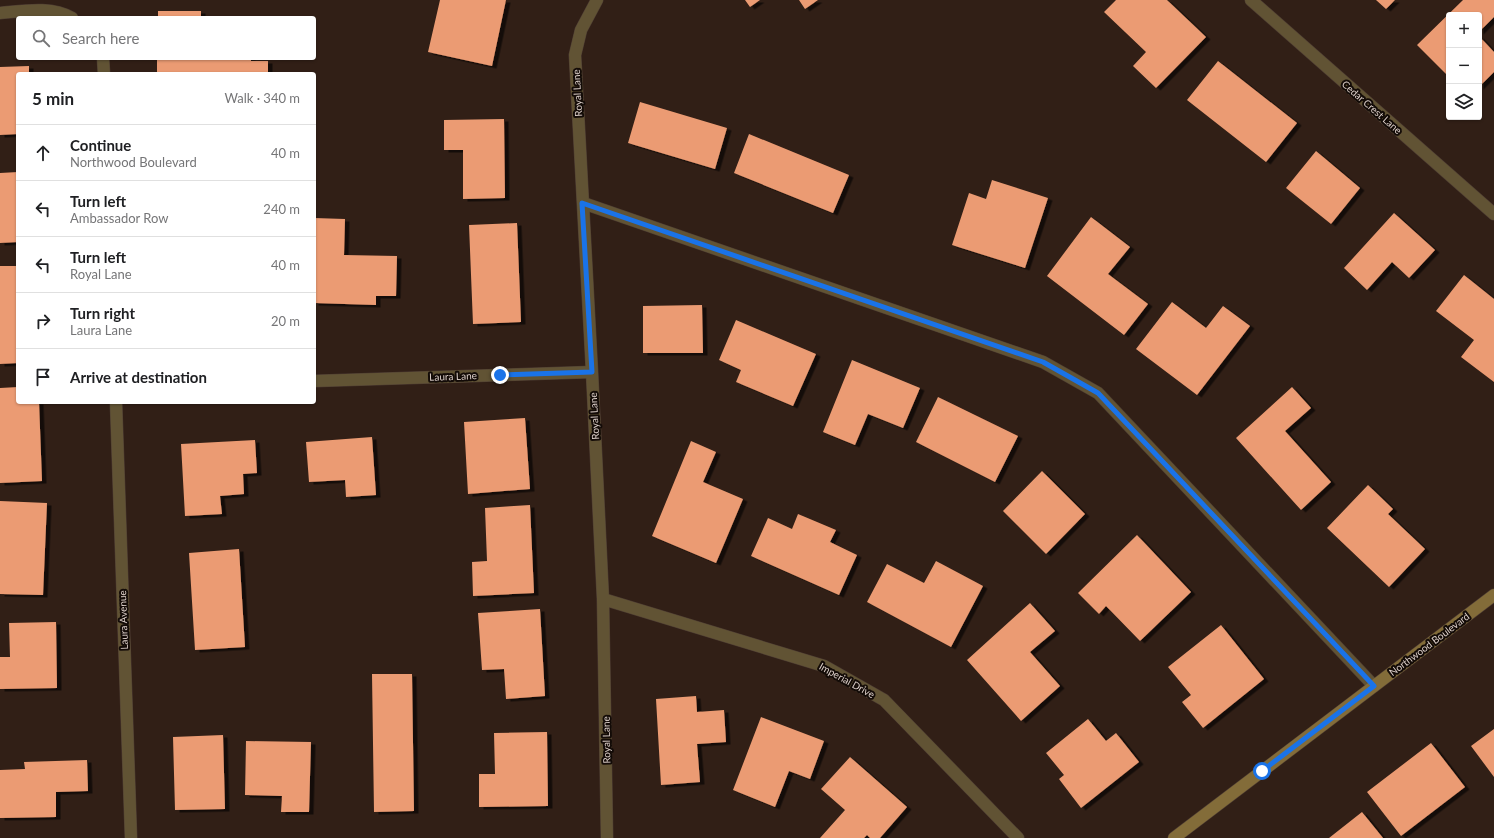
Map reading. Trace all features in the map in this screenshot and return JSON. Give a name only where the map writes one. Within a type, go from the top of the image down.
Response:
[{"type":"street","name":"Royal Lane","points":[[597,0],[581,30],[574,55],[603,599],[607,838]]},
{"type":"street","name":"Cedar Crest Lane","points":[[1251,0],[1494,214]]},
{"type":"street","points":[[0,13],[38,10],[64,13],[69,16]]},
{"type":"street","points":[[103,60],[104,72]]},
{"type":"street","points":[[582,203],[1043,362],[1098,393],[1374,686]]},
{"type":"street","name":"Laura Lane","points":[[316,381],[592,372]]},
{"type":"street","name":"Laura Avenue","points":[[116,404],[131,838]]},
{"type":"street","name":"Northwood Boulevard","points":[[1174,838],[1494,595]]},
{"type":"street","name":"Imperial Drive","points":[[603,599],[824,666],[884,700],[1018,838]]},
{"type":"building","points":[[440,0],[506,0],[492,66],[428,52]]},
{"type":"building","points":[[745,0],[760,0],[750,7]]},
{"type":"building","points":[[799,0],[818,0],[805,9]]},
{"type":"building","points":[[1116,0],[1167,0],[1206,37],[1156,88],[1133,66],[1146,52],[1104,12]]},
{"type":"building","points":[[1376,0],[1395,0],[1386,9]]},
{"type":"building","points":[[1463,0],[1494,0],[1494,17],[1482,29],[1482,12],[1451,12]]},
{"type":"building","points":[[158,11],[201,11],[201,16],[158,16]]},
{"type":"building","points":[[1446,17],[1446,74],[1417,45]]},
{"type":"building","points":[[1482,39],[1494,52],[1494,72],[1482,84]]},
{"type":"building","points":[[157,60],[268,61],[268,72],[157,72]]},
{"type":"building","points":[[1218,61],[1297,123],[1266,162],[1187,100]]},
{"type":"building","points":[[29,66],[29,72],[16,72],[16,134],[0,135],[0,67]]},
{"type":"building","points":[[640,102],[727,128],[715,169],[628,143]]},
{"type":"building","points":[[504,119],[505,198],[463,199],[463,150],[444,150],[444,120]]},
{"type":"building","points":[[749,134],[849,175],[833,213],[734,173]]},
{"type":"building","points":[[1316,151],[1360,188],[1331,224],[1286,188]]},
{"type":"building","points":[[16,172],[16,242],[0,243],[0,173]]},
{"type":"building","points":[[992,180],[1048,198],[1025,268],[952,245],[969,193],[986,199]]},
{"type":"building","points":[[1394,213],[1435,250],[1409,278],[1392,262],[1367,290],[1344,268]]},
{"type":"building","points":[[1091,217],[1130,247],[1108,274],[1148,304],[1124,335],[1047,276]]},
{"type":"building","points":[[316,218],[345,219],[344,255],[397,256],[396,296],[376,296],[376,305],[316,303]]},
{"type":"building","points":[[517,223],[521,322],[473,324],[469,225]]},
{"type":"building","points":[[0,266],[16,266],[16,363],[0,364]]},
{"type":"building","points":[[1464,275],[1494,299],[1494,382],[1461,357],[1474,340],[1436,311]]},
{"type":"building","points":[[1172,302],[1206,328],[1223,306],[1250,326],[1197,395],[1136,349]]},
{"type":"building","points":[[702,305],[703,353],[643,353],[643,306]]},
{"type":"building","points":[[736,320],[816,354],[793,406],[736,382],[741,370],[719,360]]},
{"type":"building","points":[[852,360],[920,388],[903,428],[868,414],[855,445],[823,432]]},
{"type":"building","points":[[16,387],[16,404],[39,404],[42,481],[0,483],[0,388]]},
{"type":"building","points":[[1292,387],[1311,408],[1285,431],[1331,482],[1301,510],[1236,438]]},
{"type":"building","points":[[938,397],[1018,436],[995,482],[916,442]]},
{"type":"building","points":[[525,418],[530,489],[468,494],[464,422]]},
{"type":"building","points":[[372,437],[376,495],[346,497],[345,480],[309,482],[306,442]]},
{"type":"building","points":[[255,440],[257,473],[243,474],[244,494],[220,496],[222,514],[185,516],[181,444]]},
{"type":"building","points":[[691,441],[716,452],[703,482],[743,499],[716,563],[652,536]]},
{"type":"building","points":[[1042,471],[1085,514],[1046,554],[1003,511]]},
{"type":"building","points":[[1368,485],[1393,509],[1388,514],[1425,549],[1389,587],[1327,528]]},
{"type":"building","points":[[0,501],[47,503],[43,595],[0,594]]},
{"type":"building","points":[[530,505],[534,593],[473,596],[472,562],[487,561],[485,508]]},
{"type":"building","points":[[798,514],[836,530],[830,542],[857,555],[839,595],[751,556],[768,518],[792,529]]},
{"type":"building","points":[[1137,535],[1191,592],[1140,641],[1106,606],[1099,614],[1078,593]]},
{"type":"building","points":[[239,549],[245,647],[195,650],[189,553]]},
{"type":"building","points":[[936,561],[983,586],[951,647],[867,602],[887,564],[924,583]]},
{"type":"building","points":[[1030,603],[1055,631],[1030,652],[1060,686],[1021,721],[967,660]]},
{"type":"building","points":[[540,609],[545,696],[506,699],[504,669],[482,670],[478,613]]},
{"type":"building","points":[[56,622],[57,688],[0,689],[0,657],[10,657],[9,623]]},
{"type":"building","points":[[1221,625],[1264,679],[1203,728],[1182,702],[1191,695],[1168,667]]},
{"type":"building","points":[[372,674],[412,674],[414,811],[374,812]]},
{"type":"building","points":[[696,696],[697,712],[724,710],[726,742],[697,744],[700,782],[661,785],[656,699]]},
{"type":"building","points":[[761,717],[824,741],[810,779],[789,771],[775,807],[733,790]]},
{"type":"building","points":[[1088,719],[1106,741],[1116,733],[1139,762],[1081,808],[1059,779],[1064,775],[1046,753]]},
{"type":"building","points":[[1494,729],[1494,777],[1471,746]]},
{"type":"building","points":[[547,732],[548,806],[479,807],[479,774],[495,774],[494,733]]},
{"type":"building","points":[[223,735],[225,809],[175,810],[173,737]]},
{"type":"building","points":[[246,741],[311,742],[309,812],[281,812],[282,796],[245,795]]},
{"type":"building","points":[[1431,743],[1465,787],[1401,836],[1367,792]]},
{"type":"building","points":[[850,757],[907,807],[880,838],[870,838],[867,835],[864,838],[820,838],[845,810],[821,789]]},
{"type":"building","points":[[87,760],[88,791],[56,792],[56,817],[0,818],[0,770],[25,769],[24,762]]},
{"type":"building","points":[[1362,812],[1383,838],[1329,838]]},
{"type":"route","points":[[500,375],[592,372],[582,203],[1043,362],[1098,393],[1374,686],[1262,771]]}]
